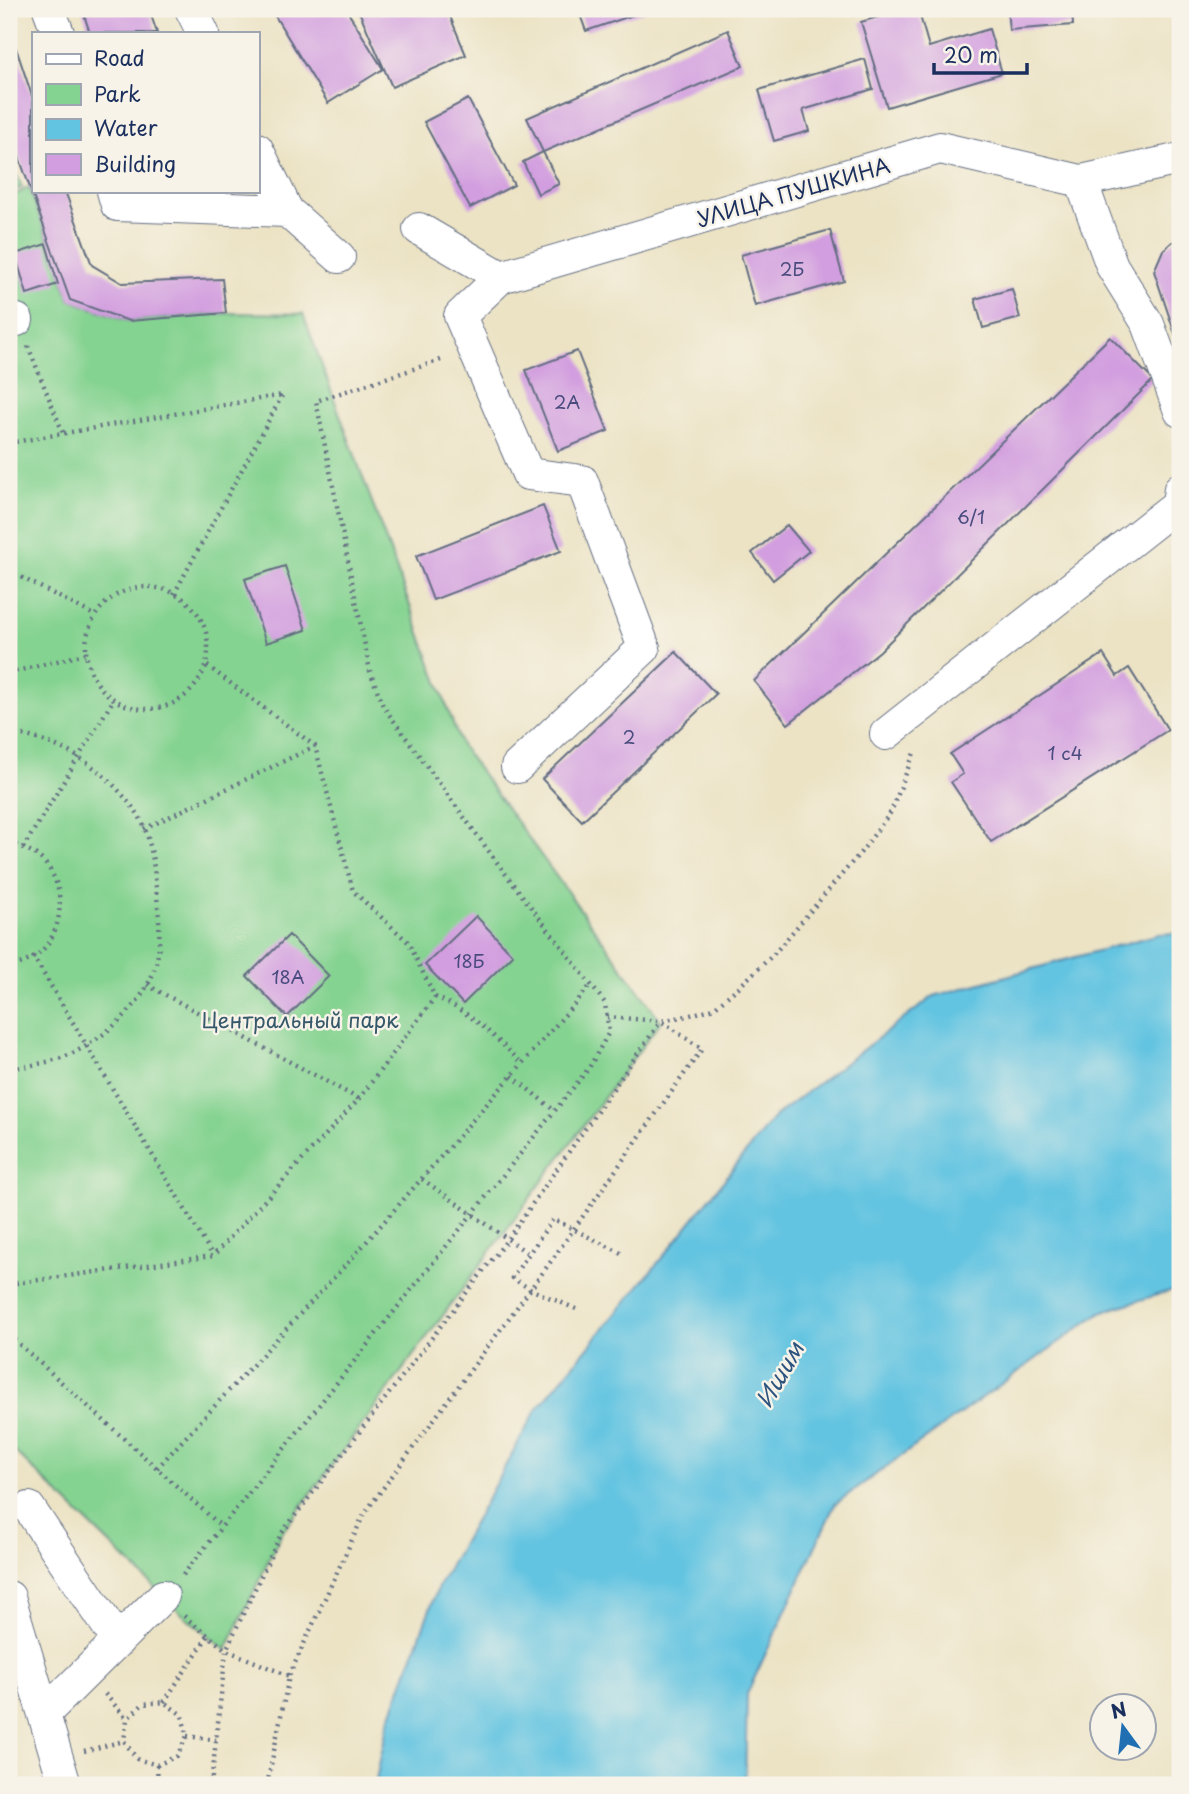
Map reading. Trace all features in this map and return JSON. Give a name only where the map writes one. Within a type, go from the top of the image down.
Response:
[{"type":"street","points":[[49,9],[58,32]]},
{"type":"street","points":[[191,9],[202,32]]},
{"type":"street","name":"УЛИЦА ПУШКИНА","points":[[500,277],[940,148],[1081,181],[1180,159]]},
{"type":"street","points":[[259,153],[287,211],[339,257]]},
{"type":"street","points":[[1081,181],[1112,266],[1148,324],[1180,411]]},
{"type":"street","points":[[113,192],[117,205],[287,211]]},
{"type":"street","points":[[419,229],[500,277],[460,316],[528,474],[582,481],[644,648],[517,767]]},
{"type":"street","points":[[886,734],[1179,500]]},
{"type":"street","points":[[29,1508],[118,1641]]},
{"type":"street","points":[[10,1604],[65,1785]]},
{"type":"street","points":[[44,1714],[118,1641],[172,1605]]},
{"type":"path","points":[[13,320],[63,433]]},
{"type":"path","points":[[289,1676],[226,1650],[209,1636],[172,1605],[177,1583],[589,1068],[609,1032],[605,1003],[504,872],[383,706],[370,671],[316,401],[474,349]]},
{"type":"path","points":[[9,443],[282,395],[174,593]]},
{"type":"path","points":[[9,571],[94,615]]},
{"type":"path","points":[[143,586],[162,588],[174,593],[194,608],[204,625],[209,644],[206,665],[197,684],[182,699],[162,708],[141,710],[120,704],[103,692],[90,674],[85,654],[87,633],[94,615],[107,601],[124,591],[143,586]]},
{"type":"path","points":[[9,673],[85,654]]},
{"type":"path","points":[[206,665],[315,746],[353,891],[408,942],[435,997],[470,1015],[523,1064]]},
{"type":"path","points":[[23,848],[114,699]]},
{"type":"path","points":[[607,1017],[661,1021],[714,1008],[773,955],[861,852],[891,812],[913,758],[920,708]]},
{"type":"path","points":[[9,732],[44,740],[96,767],[139,815],[153,859],[159,935],[153,972],[147,985],[119,1021],[69,1054],[9,1069]]},
{"type":"path","points":[[144,829],[315,746]]},
{"type":"path","points":[[9,844],[32,852],[47,866],[57,884],[61,904],[58,924],[48,942],[33,956],[9,966]]},
{"type":"path","points":[[33,956],[213,1256]]},
{"type":"path","points":[[147,985],[359,1098]]},
{"type":"path","points":[[157,1468],[355,1256],[592,985]]},
{"type":"path","points":[[9,1284],[213,1256],[359,1098],[435,997]]},
{"type":"path","points":[[267,1785],[289,1676],[364,1514],[573,1231],[702,1049],[661,1021]]},
{"type":"path","points":[[211,1785],[226,1650],[281,1534],[507,1240],[661,1021]]},
{"type":"path","points":[[512,1076],[555,1111]]},
{"type":"path","points":[[422,1179],[529,1254]]},
{"type":"path","points":[[576,1308],[530,1289],[512,1278],[553,1219],[625,1255]]},
{"type":"path","points":[[9,1335],[222,1527]]},
{"type":"path","points":[[164,1702],[209,1636]]},
{"type":"path","points":[[100,1689],[127,1719]]},
{"type":"path","points":[[164,1702],[182,1715],[187,1736],[177,1756],[157,1765],[137,1759],[124,1741],[127,1719],[142,1704],[164,1702]]},
{"type":"path","points":[[187,1736],[216,1741]]},
{"type":"path","points":[[83,1751],[124,1741]]},
{"type":"path","points":[[157,1765],[159,1785]]},
{"type":"green space","points":[[9,159],[22,187],[9,193]]},
{"type":"green space","name":"Центральный парк","points":[[29,187],[70,300],[129,321],[226,313],[303,314],[461,745],[661,1021],[281,1534],[226,1650],[181,1613],[9,1446],[9,198]]},
{"type":"water","name":"Ишим","points":[[1180,933],[1180,1288],[1101,1312],[835,1504],[747,1694],[745,1785],[375,1785],[387,1726],[438,1587],[537,1409],[775,1116],[934,996],[1159,934]]},
{"type":"building","points":[[82,9],[149,9],[157,32],[90,32]]},
{"type":"building","points":[[346,9],[383,69],[328,103],[272,11]]},
{"type":"building","points":[[358,9],[447,9],[466,55],[392,87]]},
{"type":"building","points":[[578,9],[651,9],[586,31]]},
{"type":"building","points":[[905,9],[918,9],[929,47],[989,29],[1002,73],[887,107],[861,22]]},
{"type":"building","points":[[1007,9],[1072,9],[1073,25],[1009,30]]},
{"type":"building","points":[[9,27],[32,96],[32,192],[65,192],[92,265],[122,283],[222,279],[226,313],[129,321],[70,300],[9,129]]},
{"type":"building","points":[[728,30],[743,66],[543,152],[527,118]]},
{"type":"building","points":[[865,59],[873,89],[803,110],[809,131],[774,141],[759,90]]},
{"type":"building","points":[[468,99],[514,185],[470,208],[424,122]]},
{"type":"building","points":[[543,152],[559,184],[538,194],[523,162]]},
{"type":"building","points":[[830,230],[844,281],[755,306],[741,255]]},
{"type":"building","points":[[1180,239],[1180,349],[1154,271],[1163,250]]},
{"type":"building","points":[[46,244],[58,284],[27,294],[15,254]]},
{"type":"building","points":[[1012,289],[1020,318],[983,328],[975,299]]},
{"type":"building","points":[[1110,337],[1153,380],[880,651],[788,724],[754,681]]},
{"type":"building","points":[[577,351],[608,431],[558,451],[526,370]]},
{"type":"building","points":[[543,506],[561,551],[433,600],[416,556]]},
{"type":"building","points":[[787,525],[809,551],[773,580],[752,553]]},
{"type":"building","points":[[285,566],[306,630],[266,643],[245,579]]},
{"type":"building","points":[[676,652],[716,694],[582,821],[542,779]]},
{"type":"building","points":[[1103,654],[1117,676],[1129,668],[1168,730],[991,842],[951,782],[963,774],[950,754]]},
{"type":"building","points":[[476,916],[513,955],[463,1004],[425,965]]},
{"type":"building","points":[[289,935],[329,976],[287,1017],[247,976]]}]
